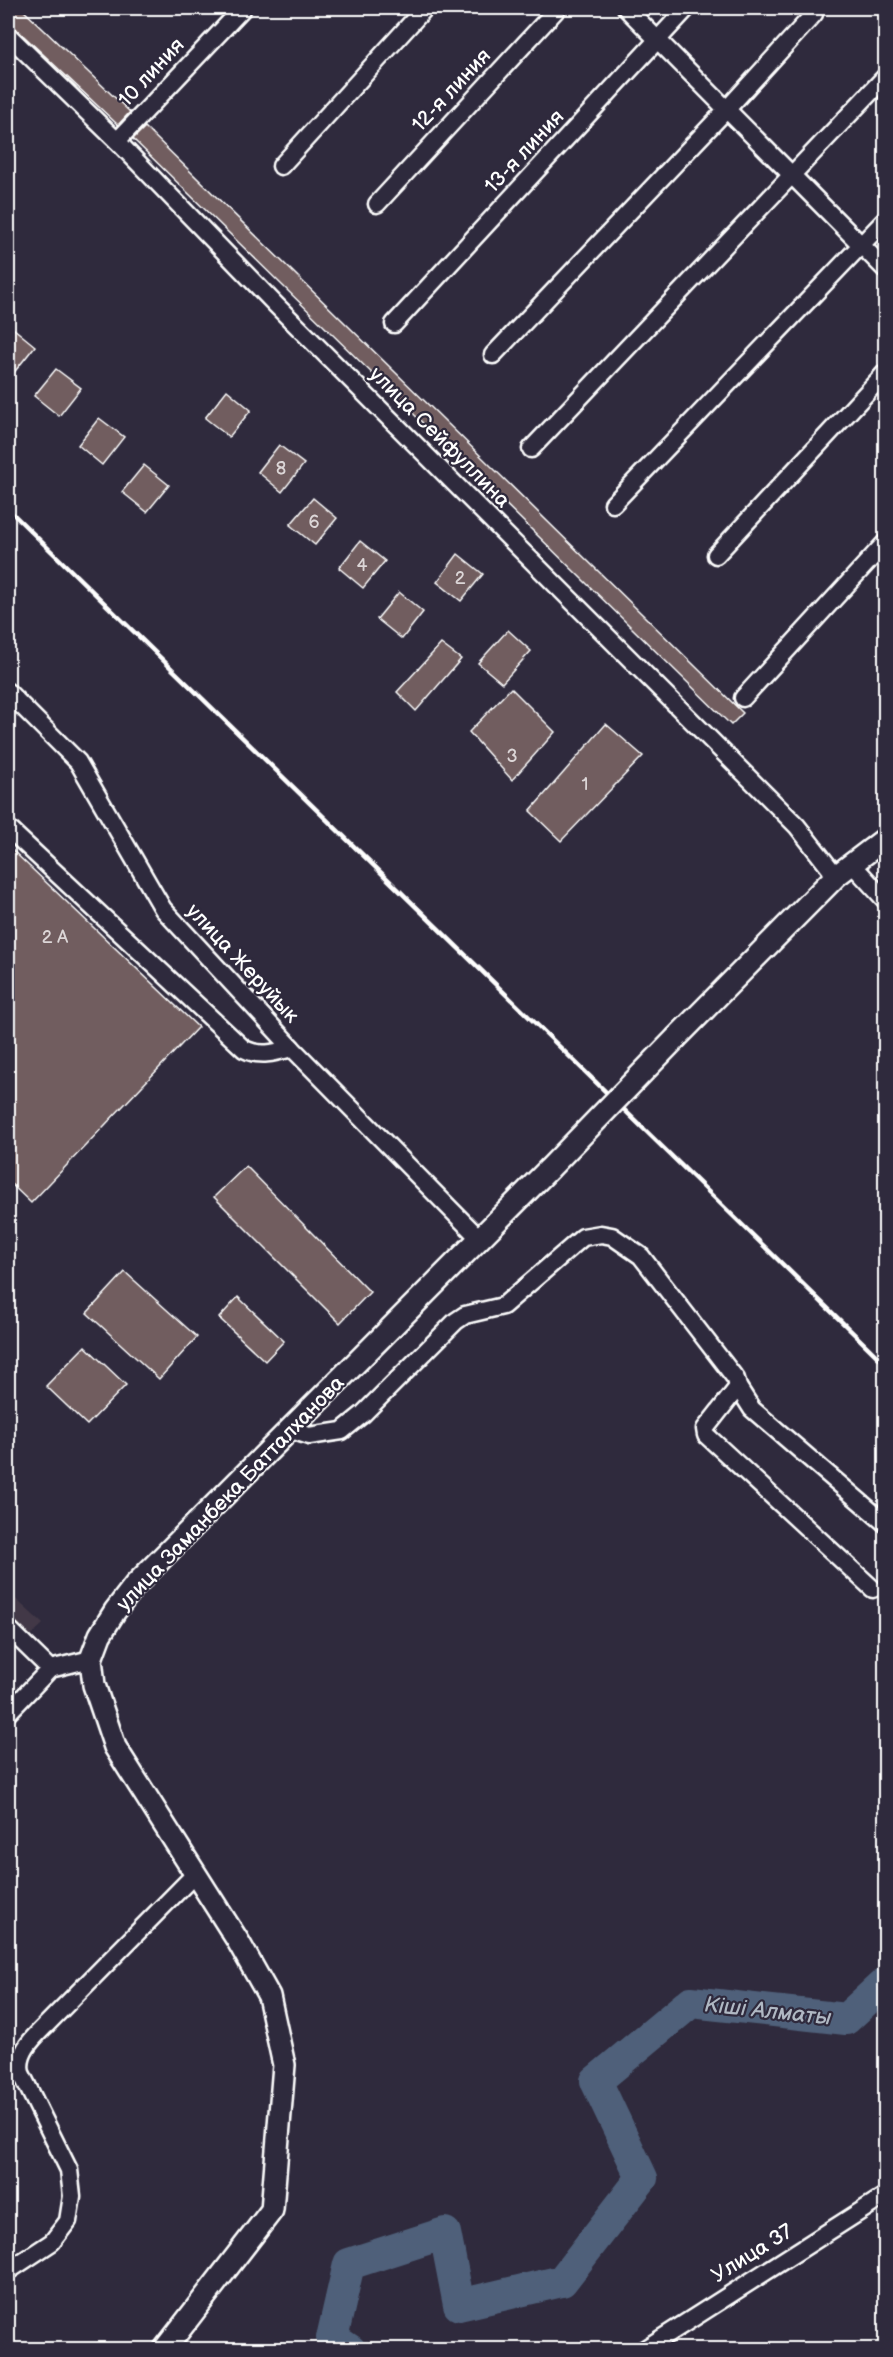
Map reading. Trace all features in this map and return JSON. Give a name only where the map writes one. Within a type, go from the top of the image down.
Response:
[{"type":"main road","points":[[844,871],[885,838]]},
{"type":"main road","name":"улица Заманбека Батталханова","points":[[91,1659],[100,1635],[135,1585],[549,1170],[677,1036],[844,871]]},
{"type":"main road","points":[[91,1659],[94,1684],[115,1747],[238,1941],[269,1996],[284,2065],[272,2210],[165,2349]]},
{"type":"street","name":"10 линия","points":[[117,141],[243,8]]},
{"type":"street","points":[[281,166],[424,8]]},
{"type":"street","name":"12-я линия","points":[[378,204],[558,8]]},
{"type":"street","points":[[626,8],[885,270]]},
{"type":"street","name":"13-я линия","points":[[394,324],[687,8]]},
{"type":"street","points":[[493,355],[814,14]]},
{"type":"street","name":"улица Сейфуллина","points":[[8,36],[117,141],[276,305],[797,826],[844,871],[885,901]]},
{"type":"street","points":[[531,449],[885,76]]},
{"type":"street","points":[[614,504],[885,219]]},
{"type":"street","points":[[716,555],[885,372]]},
{"type":"street","points":[[743,698],[885,542]]},
{"type":"street","name":"улица Жеруйык","points":[[8,692],[78,762],[163,909],[292,1048],[480,1239]]},
{"type":"street","points":[[8,828],[244,1049],[255,1054],[270,1054],[292,1048]]},
{"type":"street","points":[[290,1430],[309,1436],[342,1431],[363,1414],[456,1321],[465,1315],[503,1306],[583,1237],[591,1234],[612,1236],[641,1256],[736,1379],[738,1387],[752,1409],[885,1524]]},
{"type":"street","points":[[738,1387],[705,1429],[706,1435],[873,1589]]},
{"type":"street","points":[[8,1628],[50,1669]]},
{"type":"street","points":[[8,1713],[50,1669],[91,1659]]},
{"type":"street","points":[[8,2271],[52,2242],[68,2221],[72,2196],[69,2170],[21,2073],[19,2064],[21,2056],[46,2024],[195,1874]]},
{"type":"street","name":"Улица 37","points":[[642,2349],[885,2195]]},
{"type":"shaded area","points":[[8,1592],[43,1624],[8,1656]]},
{"type":"building","points":[[8,8],[21,8],[130,112],[118,125],[8,21]]},
{"type":"building","points":[[145,127],[743,713],[731,725],[133,139]]},
{"type":"building","points":[[8,324],[35,346],[8,380]]},
{"type":"building","points":[[56,369],[81,388],[59,416],[34,396]]},
{"type":"building","points":[[227,390],[251,410],[229,437],[205,418]]},
{"type":"building","points":[[99,418],[124,437],[102,465],[78,445]]},
{"type":"building","points":[[279,445],[304,464],[282,492],[258,472]]},
{"type":"building","points":[[144,465],[169,485],[147,512],[122,492]]},
{"type":"building","points":[[313,498],[337,518],[315,545],[290,525]]},
{"type":"building","points":[[360,541],[385,561],[363,588],[339,568]]},
{"type":"building","points":[[458,554],[483,574],[461,601],[437,582]]},
{"type":"building","points":[[399,592],[423,612],[402,639],[377,619]]},
{"type":"building","points":[[508,630],[531,651],[502,683],[478,663]]},
{"type":"building","points":[[441,644],[461,659],[416,711],[397,692]]},
{"type":"building","points":[[511,688],[555,732],[512,780],[469,732]]},
{"type":"building","points":[[606,724],[643,756],[561,841],[530,811]]},
{"type":"building","points":[[8,846],[198,1027],[31,1203],[8,1181]]},
{"type":"building","points":[[246,1166],[370,1292],[340,1323],[214,1197]]},
{"type":"building","points":[[125,1272],[197,1337],[159,1379],[87,1313]]},
{"type":"building","points":[[238,1297],[284,1341],[265,1361],[219,1318]]},
{"type":"building","points":[[85,1346],[126,1385],[87,1425],[46,1386]]},
{"type":"waterway","name":"Кіші Алматы","points":[[350,2350],[332,2338],[349,2264],[445,2233],[459,2305],[562,2281],[642,2178],[596,2081],[691,2002],[846,2019],[886,1982]]},
{"type":"railway","points":[[8,509],[886,1365]]}]
